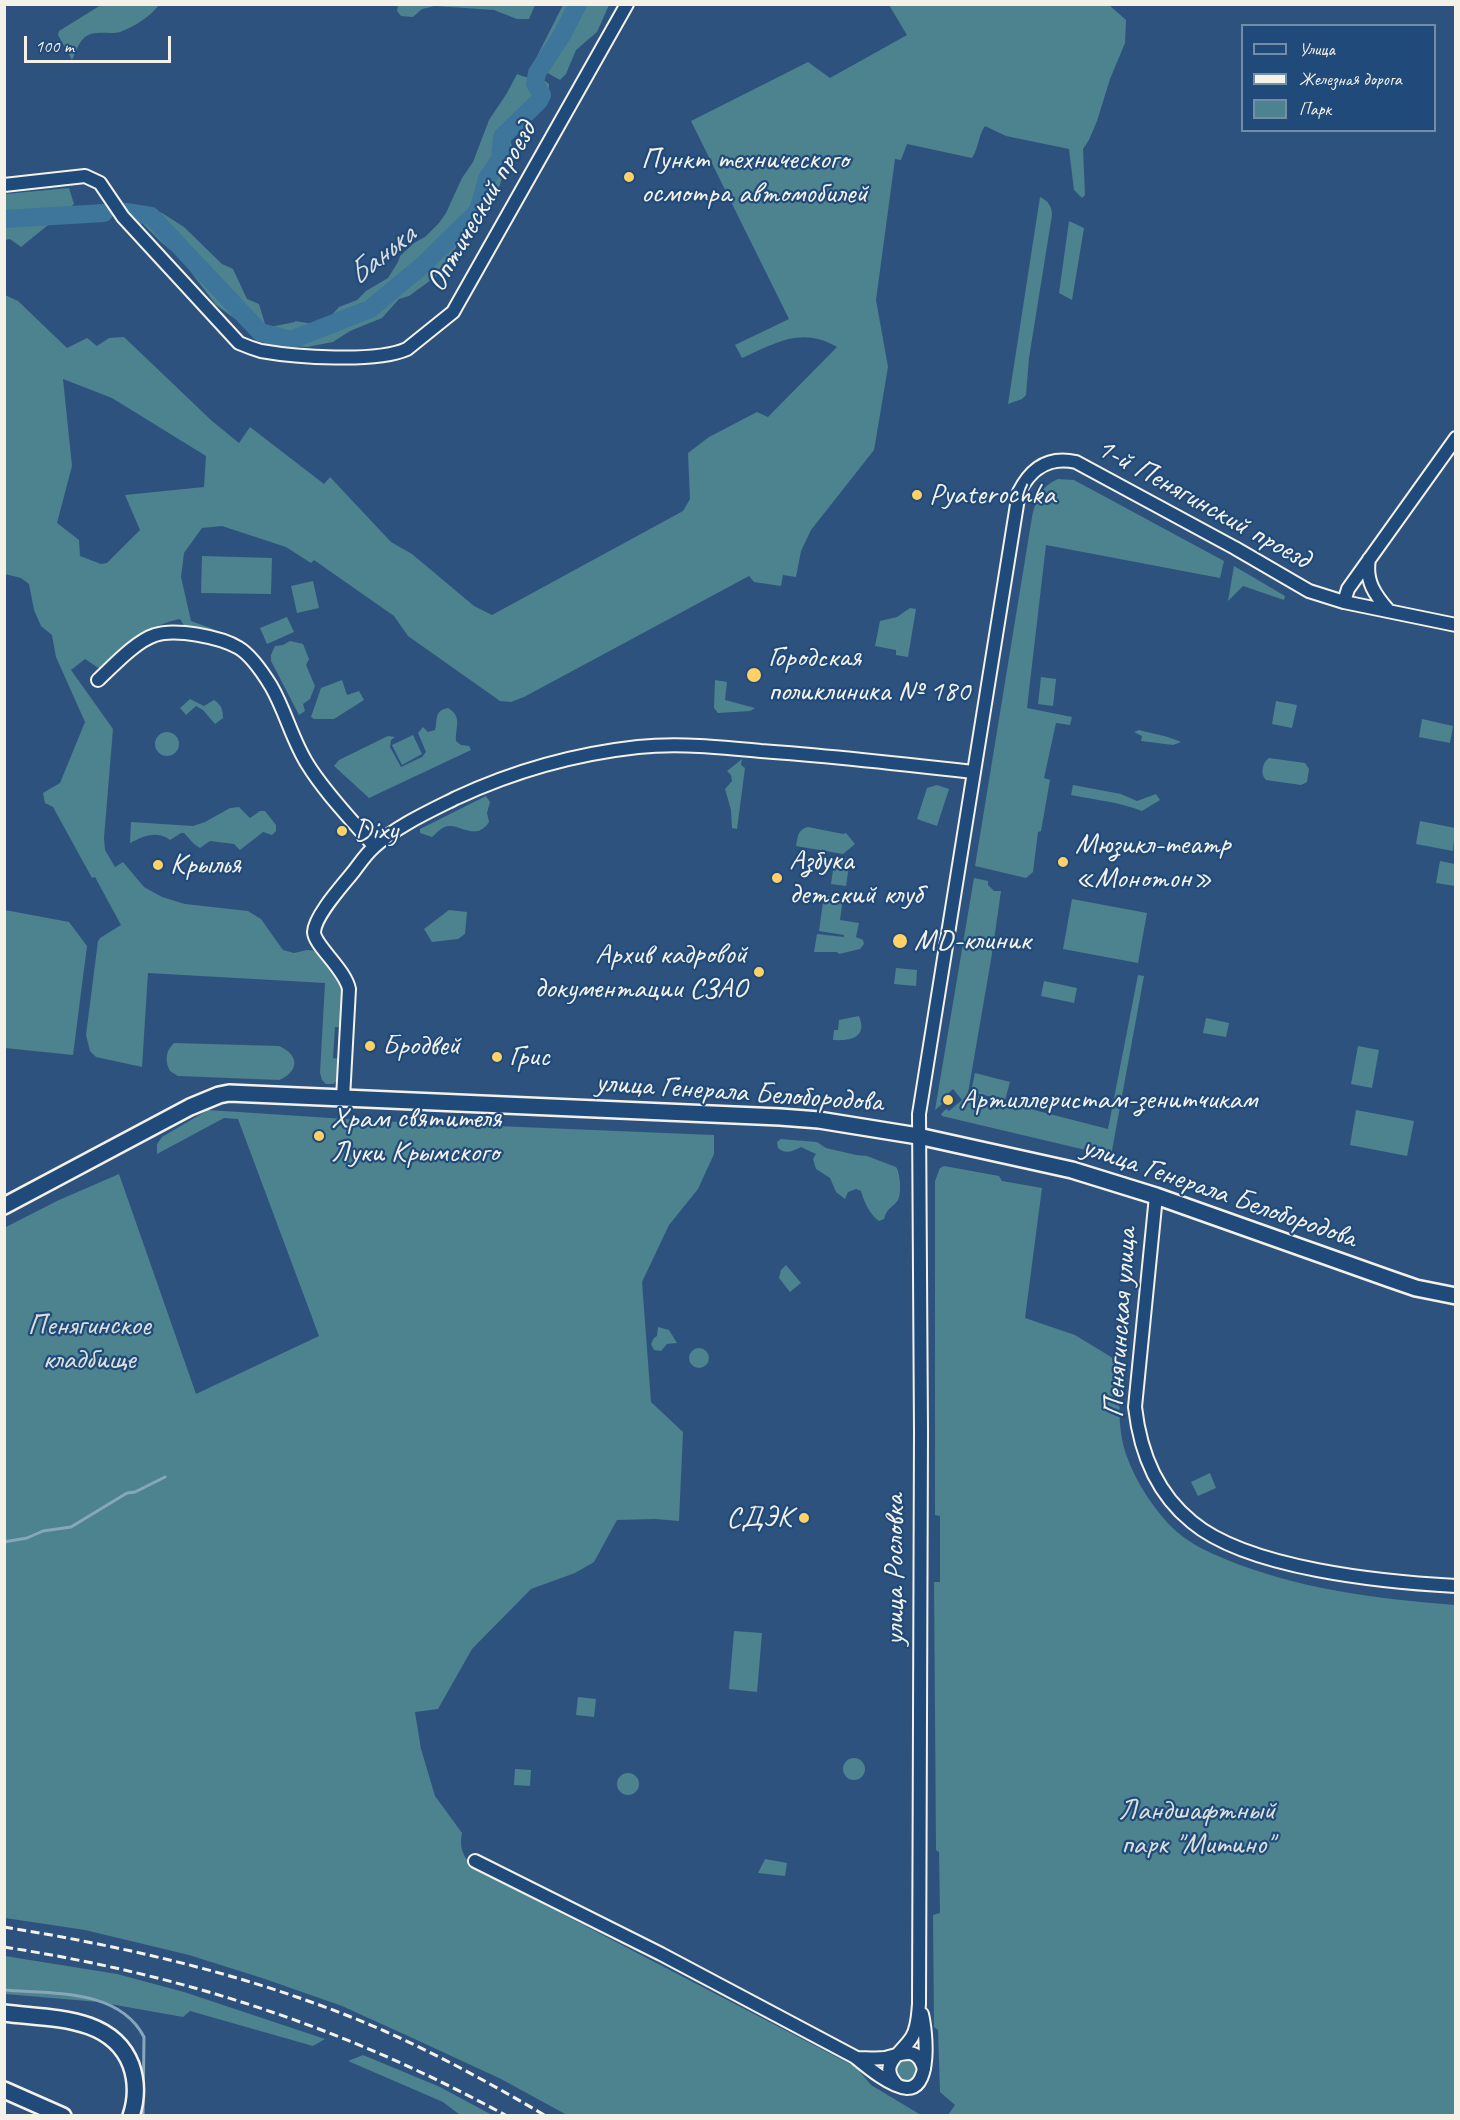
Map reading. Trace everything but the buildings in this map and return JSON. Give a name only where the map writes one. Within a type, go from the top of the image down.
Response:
[{"type":"main road","name":"улица Генерала Белобородова","points":[[4,1206],[190,1107],[211,1098],[230,1094],[790,1118],[819,1120],[918,1136],[1072,1170],[1156,1196],[1390,1280],[1455,1296]]},
{"type":"main road","points":[[4,2013],[81,2023],[104,2031],[127,2056],[135,2078],[136,2097],[131,2115]]},
{"type":"main road","points":[[4,2090],[63,2115]]},
{"type":"street","name":"Оптический проезд","points":[[4,185],[85,176],[100,183],[123,217],[239,343],[259,351],[347,358],[373,357],[399,352],[407,349],[453,312],[627,4]]},
{"type":"street","points":[[1344,602],[1348,589],[1455,438]]},
{"type":"street","name":"1-й Пенягинский проезд","points":[[918,1136],[921,1097],[1015,505],[1029,474],[1046,462],[1065,460],[1086,466],[1309,591],[1344,602],[1455,625]]},
{"type":"street","points":[[1370,558],[1368,577],[1371,587],[1389,612]]},
{"type":"street","points":[[98,680],[146,639],[167,632],[227,642],[238,648],[248,655],[271,686],[297,746],[309,767],[374,846]]},
{"type":"street","points":[[343,1098],[349,989],[345,975],[317,940],[314,929],[317,920],[329,903],[374,846],[435,808],[507,777],[560,760],[640,747],[719,747],[812,754],[973,772]]},
{"type":"street","name":"улица Рословка","points":[[898,2054],[913,2035],[919,2004],[921,1384],[918,1136]]},
{"type":"street","name":"Пенягинская улица","points":[[1156,1196],[1136,1407],[1138,1430],[1144,1453],[1152,1472],[1176,1507],[1207,1533],[1256,1554],[1335,1572],[1420,1584],[1455,1586]]},
{"type":"street","points":[[475,1861],[661,1954],[855,2057],[897,2085],[907,2088],[917,2085],[923,2078],[922,2060],[915,2054],[907,2052],[878,2059],[855,2057]]},
{"type":"street","name":"улица Рословка","points":[[919,2004],[924,2020],[924,2069]]},
{"type":"street","points":[[897,2085],[891,2078],[889,2069],[891,2060],[898,2054]]},
{"type":"green space","points":[[398,4],[535,5],[529,19],[517,19],[494,10],[435,6],[422,9],[413,17],[401,16],[397,11]]},
{"type":"green space","points":[[101,5],[159,5],[147,17],[125,30],[87,36],[83,39],[72,60],[58,35],[59,31]]},
{"type":"green space","points":[[563,5],[609,5],[597,32],[576,50],[566,74],[560,80],[537,67],[530,70]]},
{"type":"green space","points":[[889,5],[1109,5],[1126,20],[1125,43],[1110,79],[1097,121],[1083,149],[1085,195],[1082,198],[1074,190],[1069,149],[1006,136],[985,126],[972,158],[907,144],[901,160],[895,159],[876,300],[888,367],[874,450],[811,530],[801,551],[796,577],[783,575],[781,586],[754,582],[749,576],[511,702],[500,701],[408,636],[394,616],[314,560],[311,563],[286,547],[222,526],[202,528],[184,553],[181,577],[191,621],[221,632],[218,634],[185,627],[180,619],[147,631],[116,653],[100,669],[85,659],[71,670],[113,729],[104,838],[105,850],[115,867],[123,862],[144,887],[162,897],[185,904],[248,911],[261,919],[283,950],[294,953],[307,950],[320,951],[340,979],[344,1003],[342,1027],[335,1027],[333,1058],[340,1059],[339,1079],[333,1084],[326,1084],[320,1073],[325,983],[148,973],[142,1067],[96,1057],[90,1051],[86,1035],[98,941],[121,925],[53,807],[45,803],[43,793],[60,783],[85,722],[56,657],[52,635],[41,626],[34,610],[29,584],[21,578],[5,574],[5,295],[18,301],[67,348],[87,338],[97,346],[109,338],[124,337],[212,421],[239,443],[250,427],[324,484],[330,477],[391,542],[412,554],[474,606],[492,615],[683,511],[690,499],[688,453],[709,437],[757,412],[768,417],[837,347],[824,341],[800,337],[778,342],[742,358],[735,345],[789,319],[691,121],[808,62],[830,78],[907,35]],"holes":[[[63,379],[112,398],[206,456],[204,487],[125,495],[140,530],[107,563],[101,564],[80,556],[79,540],[57,523],[72,466]]]},
{"type":"green space","points":[[517,74],[546,82],[549,84],[548,92],[542,104],[514,127],[510,140],[512,146],[498,191],[492,193],[465,238],[459,241],[450,260],[438,275],[409,296],[399,299],[382,318],[350,331],[333,342],[307,347],[268,344],[256,340],[238,321],[216,305],[181,259],[137,218],[126,212],[149,208],[162,213],[184,227],[222,264],[233,269],[247,299],[259,304],[265,324],[270,327],[295,321],[314,324],[331,316],[339,307],[357,300],[366,291],[388,278],[400,256],[439,223],[462,178],[473,162],[489,120]]},
{"type":"green space","points":[[69,188],[74,204],[21,247],[10,239],[5,240],[5,194]]},
{"type":"green space","points":[[1040,197],[1049,204],[1052,215],[1029,358],[1026,395],[1008,404]]},
{"type":"green space","points":[[1069,221],[1084,228],[1072,300],[1059,293]]},
{"type":"green space","points":[[1058,479],[1074,480],[1224,561],[1220,578],[1046,545],[1027,708],[1072,717],[1070,725],[1056,723],[1044,778],[1050,780],[1041,831],[1038,832],[1033,872],[1026,878],[975,866],[1032,517],[1040,494],[1047,485]]},
{"type":"green space","points":[[202,556],[272,558],[271,594],[201,593]]},
{"type":"green space","points":[[1234,566],[1285,596],[1284,600],[1243,586],[1228,601]]},
{"type":"green space","points":[[313,581],[319,608],[297,613],[291,586]]},
{"type":"green space","points":[[910,608],[916,609],[908,657],[896,655],[896,650],[875,646],[880,621],[897,617]]},
{"type":"green space","points":[[287,617],[294,632],[267,644],[260,628]]},
{"type":"green space","points":[[290,641],[303,644],[309,659],[306,665],[315,686],[310,699],[303,704],[305,711],[299,715],[271,661],[275,646]]},
{"type":"green space","points":[[1041,677],[1056,679],[1053,706],[1038,704]]},
{"type":"green space","points":[[342,680],[347,695],[359,691],[364,700],[334,719],[311,717],[321,688]]},
{"type":"green space","points":[[715,680],[727,682],[725,700],[755,708],[750,711],[718,713],[714,708]]},
{"type":"green space","points":[[190,699],[204,706],[214,700],[223,712],[223,718],[215,724],[203,710],[196,706],[186,715],[180,708]]},
{"type":"green space","points":[[1276,701],[1297,705],[1292,728],[1272,724]]},
{"type":"green space","points":[[448,708],[453,711],[457,719],[456,741],[461,745],[469,746],[471,750],[369,798],[334,766],[339,760],[388,736],[395,737],[391,740],[390,747],[401,767],[422,757],[426,752],[418,733],[423,727],[428,732],[435,730],[440,711]]},
{"type":"green space","points":[[1422,719],[1453,726],[1450,743],[1419,737]]},
{"type":"green space","points":[[1139,730],[1181,742],[1173,745],[1141,741],[1142,736],[1134,732]]},
{"type":"green space","points":[[167,732],[176,735],[179,744],[176,753],[167,756],[158,753],[155,744],[158,735]]},
{"type":"green space","points":[[413,735],[422,754],[402,765],[392,745]]},
{"type":"green space","points":[[1269,758],[1305,763],[1309,769],[1307,782],[1301,785],[1266,780],[1263,769]]},
{"type":"green space","points":[[742,759],[741,765],[745,768],[737,829],[732,828],[731,810],[725,789],[732,781],[727,771]]},
{"type":"green space","points":[[937,785],[949,789],[937,826],[917,819],[927,788]]},
{"type":"green space","points":[[1073,785],[1121,794],[1137,801],[1156,794],[1160,800],[1142,811],[1116,803],[1071,795]]},
{"type":"green space","points":[[486,796],[490,802],[487,813],[489,822],[484,828],[469,831],[446,826],[432,837],[420,833],[420,829]]},
{"type":"green space","points":[[239,807],[250,818],[260,811],[265,811],[276,825],[276,831],[272,835],[263,832],[240,850],[234,844],[210,841],[200,848],[184,833],[170,840],[155,835],[145,836],[130,843],[131,822],[193,826],[230,808]]},
{"type":"green space","points":[[1420,821],[1455,828],[1453,851],[1416,844]]},
{"type":"green space","points":[[808,827],[846,833],[855,844],[843,854],[796,846],[800,832]]},
{"type":"green space","points":[[835,856],[850,859],[846,886],[831,884]]},
{"type":"green space","points":[[1440,861],[1455,864],[1455,886],[1436,883]]},
{"type":"green space","points":[[974,878],[988,881],[988,885],[994,891],[1001,891],[968,1093],[1108,1129],[1138,975],[1144,976],[1111,1156],[942,1116],[941,1114],[946,1109],[949,1111],[962,1100],[953,1089],[940,1101],[942,1104],[935,1110]]},
{"type":"green space","points":[[824,895],[843,898],[840,920],[859,923],[856,937],[863,940],[864,944],[860,949],[839,954],[837,952],[814,952],[817,934],[844,937],[844,935],[819,931]]},
{"type":"green space","points":[[1072,899],[1147,913],[1138,963],[1063,949]]},
{"type":"green space","points":[[5,910],[69,922],[87,946],[73,1055],[5,1048]]},
{"type":"green space","points":[[449,910],[467,912],[465,934],[458,939],[432,942],[424,929]]},
{"type":"green space","points":[[896,968],[917,970],[916,986],[894,984]]},
{"type":"green space","points":[[1044,981],[1077,988],[1074,1003],[1041,996]]},
{"type":"green space","points":[[859,1016],[861,1029],[856,1037],[833,1040],[834,1030],[838,1030],[839,1020]]},
{"type":"green space","points":[[1206,1018],[1229,1023],[1226,1037],[1203,1033]]},
{"type":"green space","points":[[174,1043],[279,1046],[291,1054],[294,1063],[290,1073],[279,1080],[178,1076],[170,1071],[167,1064],[167,1053]]},
{"type":"green space","points":[[1358,1046],[1379,1050],[1372,1088],[1351,1084]]},
{"type":"green space","points":[[975,1073],[1010,1082],[1005,1100],[971,1092]]},
{"type":"green space","name":"Пенягинское кладбище","points":[[208,1110],[376,1121],[714,1135],[714,1154],[698,1189],[669,1225],[642,1282],[651,1402],[683,1432],[679,1521],[617,1520],[594,1562],[575,1573],[531,1589],[472,1649],[438,1709],[415,1712],[421,1749],[435,1796],[462,1833],[462,1851],[472,1867],[856,2067],[871,2085],[921,2115],[567,2115],[501,2079],[342,2006],[265,1979],[189,1955],[85,1930],[5,1918],[4,1228],[59,1200],[119,1174],[196,1394],[319,1336],[238,1119],[224,1118],[157,1154],[157,1144],[162,1137]]},
{"type":"green space","points":[[1356,1110],[1414,1121],[1407,1156],[1350,1145]]},
{"type":"green space","points":[[781,1139],[817,1142],[826,1148],[867,1156],[896,1167],[900,1183],[898,1200],[884,1219],[879,1221],[868,1208],[861,1191],[856,1189],[848,1192],[845,1199],[836,1192],[830,1178],[816,1169],[813,1159],[816,1154],[801,1147],[790,1152],[781,1150],[777,1142]]},
{"type":"green space","name":"Ландшафтный парк \"Митино\"","points":[[944,1166],[999,1176],[1002,1181],[1042,1188],[1025,1318],[1075,1335],[1121,1363],[1120,1422],[1127,1457],[1148,1498],[1177,1532],[1212,1554],[1280,1578],[1367,1596],[1455,1605],[1455,2115],[948,2115],[955,2105],[940,2092],[938,2030],[934,2027],[933,1915],[940,1913],[939,1852],[936,1850],[934,1582],[940,1582],[940,1516],[935,1515],[935,1181],[940,1168]]},
{"type":"green space","points":[[786,1265],[801,1283],[790,1292],[779,1278],[781,1270]]},
{"type":"green space","points":[[658,1327],[669,1330],[677,1343],[667,1344],[661,1351],[654,1350],[651,1344],[657,1336]]},
{"type":"green space","points":[[695,1348],[703,1348],[709,1354],[709,1362],[703,1368],[695,1368],[689,1362],[689,1354]]},
{"type":"green space","points":[[1210,1473],[1216,1488],[1198,1496],[1191,1482]]},
{"type":"green space","points":[[734,1631],[762,1633],[757,1692],[729,1689]]},
{"type":"green space","points":[[578,1697],[596,1699],[594,1717],[576,1715]]},
{"type":"green space","points":[[854,1758],[862,1761],[865,1769],[862,1777],[854,1780],[846,1777],[843,1769],[846,1761]]},
{"type":"green space","points":[[515,1769],[531,1770],[530,1786],[514,1785]]},
{"type":"green space","points":[[628,1773],[636,1776],[639,1784],[636,1792],[628,1795],[620,1792],[617,1784],[620,1776]]},
{"type":"green space","points":[[765,1859],[787,1863],[785,1876],[758,1873]]},
{"type":"green space","points":[[5,1956],[117,1974],[184,1992],[325,2039],[313,2046],[190,2011],[183,2017],[99,2002],[5,1994]]},
{"type":"green space","points":[[363,2055],[440,2087],[492,2115],[460,2115],[443,2102],[348,2061]]},
{"type":"green space","points":[[907,2060],[914,2063],[917,2070],[914,2077],[907,2080],[900,2077],[897,2070],[900,2063]]},
{"type":"waterway","name":"Банька","points":[[126,212],[151,216],[260,332],[291,340],[370,309],[423,265],[478,211],[487,179],[500,159],[502,137],[539,101],[542,95],[535,84],[537,73],[562,35],[578,4]]},
{"type":"waterway","name":"Банька","points":[[4,219],[104,213]]},
{"type":"waterway","points":[[4,1542],[27,1538],[43,1531],[71,1527],[127,1493],[135,1492],[165,1477]]},
{"type":"waterway","points":[[4,1990],[82,1997],[101,2002],[118,2010],[133,2021],[144,2037],[143,2116]]},
{"type":"railway","points":[[4,1927],[136,1952],[224,1974],[309,2001],[376,2027],[426,2050],[546,2116]]},
{"type":"railway","points":[[4,1947],[136,1973],[263,2009],[386,2056],[507,2116]]},
{"type":"place","name":"Пункт технического осмотра автомобилей","points":[[629,177]]},
{"type":"place","name":"Pyaterochka","points":[[917,495]]},
{"type":"place","name":"Городская поликлиника № 180","points":[[754,675]]},
{"type":"place","name":"Dixy","points":[[342,831]]},
{"type":"place","name":"Мюзикл-театр «Монотон»","points":[[1063,862]]},
{"type":"place","name":"Крылья","points":[[158,865]]},
{"type":"place","name":"Азбука детский клуб","points":[[777,878]]},
{"type":"place","name":"MD-клиник","points":[[900,941]]},
{"type":"place","name":"Архив кадровой документации СЗАО","points":[[759,972]]},
{"type":"place","name":"Бродвей","points":[[370,1046]]},
{"type":"place","name":"Грис","points":[[497,1057]]},
{"type":"place","name":"Артиллеристам-зенитчикам","points":[[948,1100]]},
{"type":"place","name":"Храм святителя Луки Крымского","points":[[319,1136]]},
{"type":"place","name":"СДЭК","points":[[804,1518]]}]
